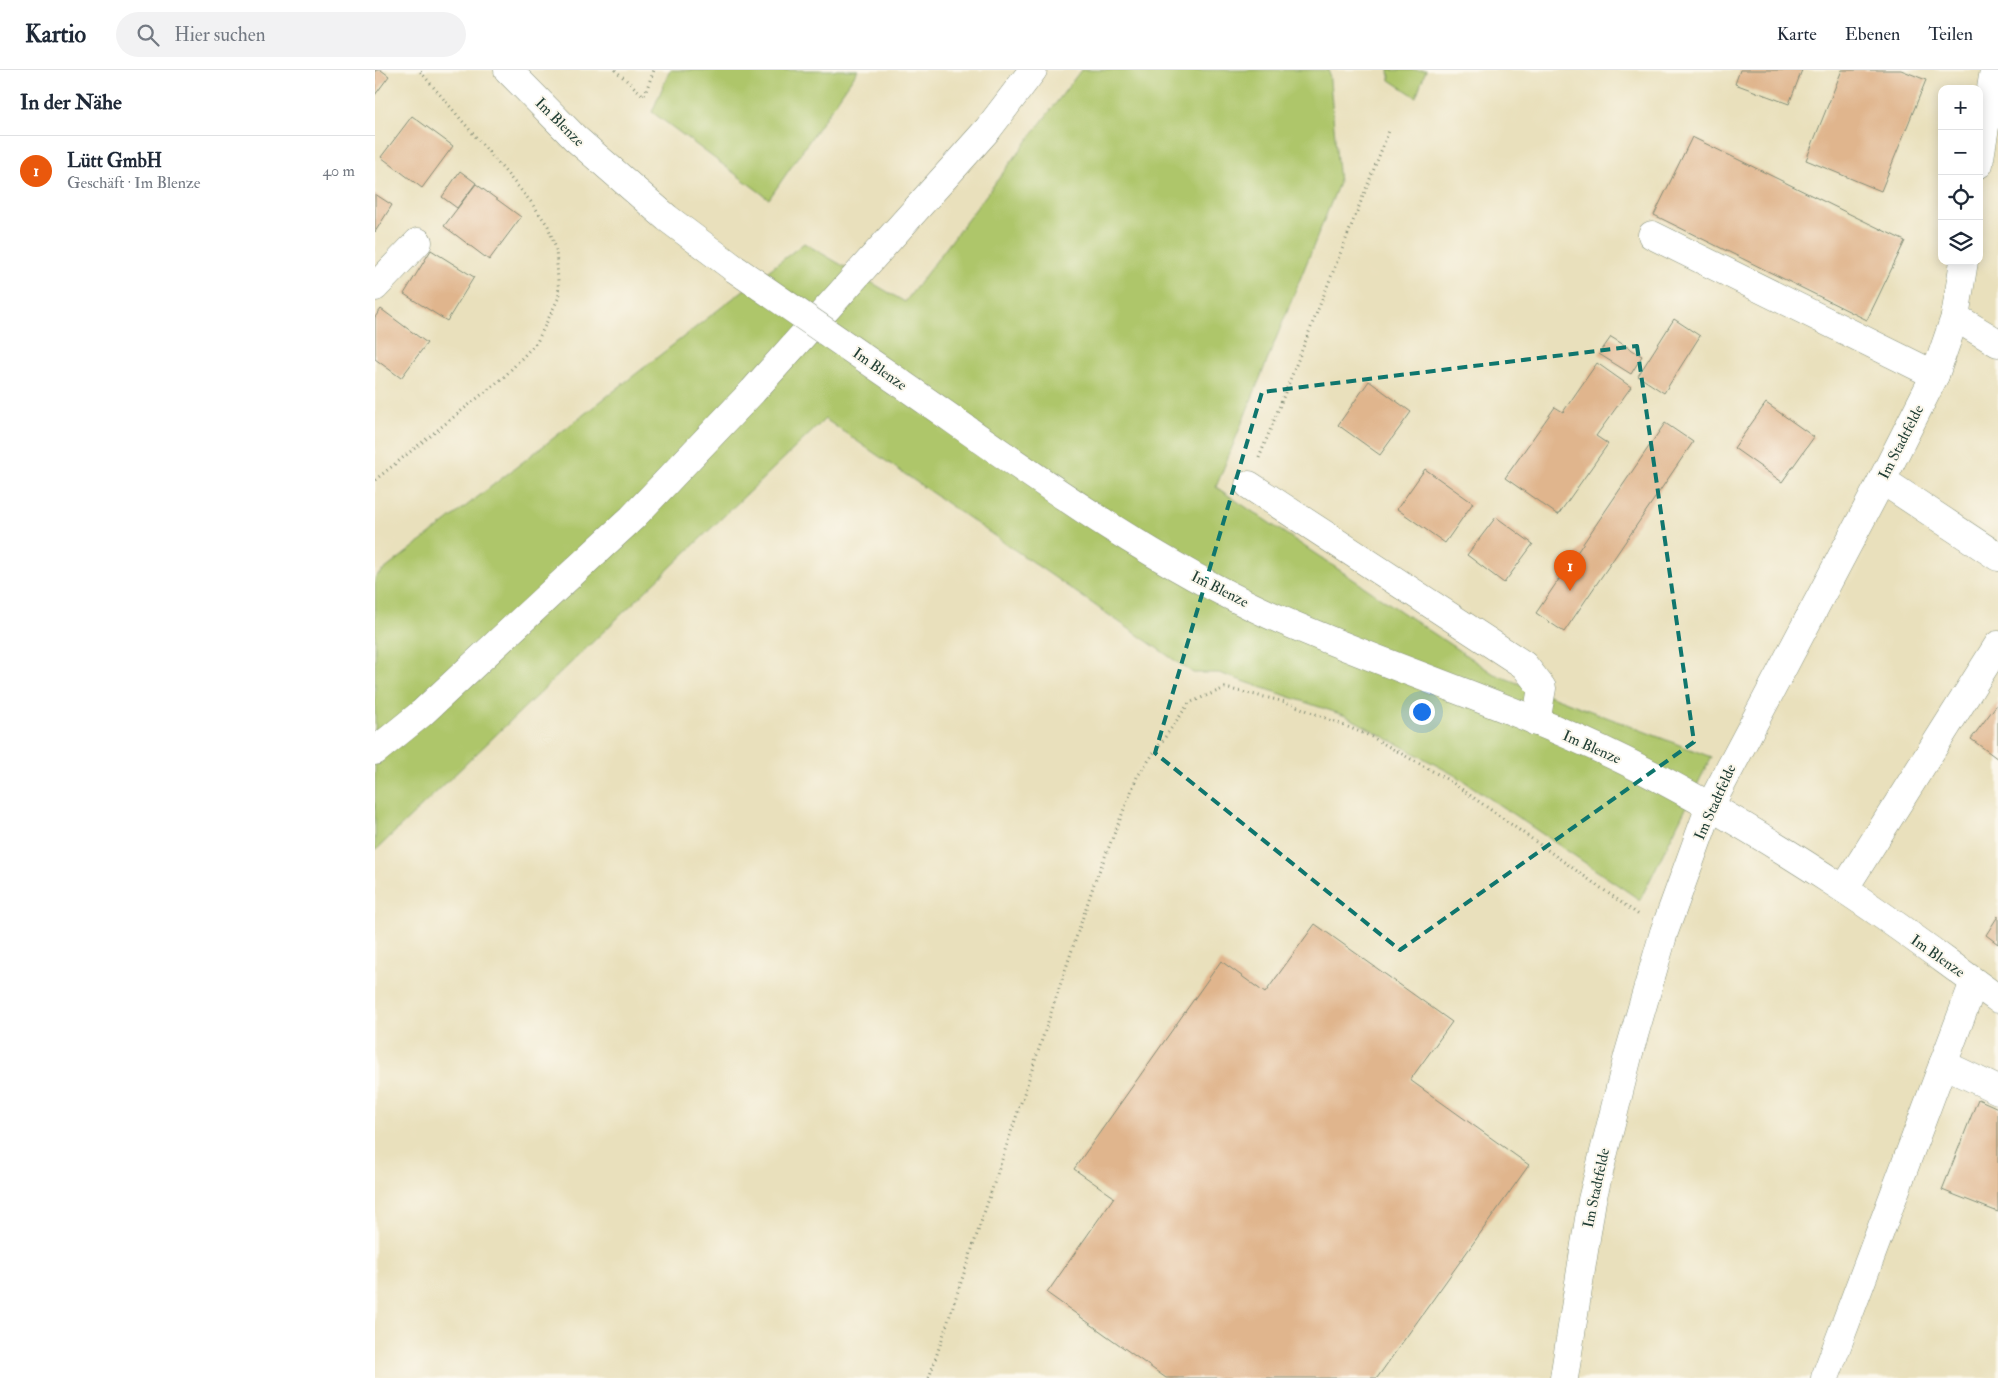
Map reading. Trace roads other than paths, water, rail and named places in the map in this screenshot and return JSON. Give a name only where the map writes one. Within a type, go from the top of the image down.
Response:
[{"type":"street","name":"Im Blenze","points":[[508,70],[582,144],[667,218],[735,269],[1067,498],[1175,566],[1270,614],[1535,722],[1622,760],[1709,806],[1844,889],[1998,999]]},
{"type":"street","points":[[375,751],[421,713],[632,518],[767,377],[988,129],[1033,70]]},
{"type":"street","points":[[1983,139],[1994,70]]},
{"type":"street","points":[[1653,235],[1935,375]]},
{"type":"street","points":[[375,286],[418,242]]},
{"type":"street","name":"Im Stadtfelde","points":[[1564,1378],[1592,1200],[1628,1056],[1664,932],[1709,806],[1882,480],[1935,375],[1955,317],[1963,265]]},
{"type":"street","points":[[1955,317],[1998,343]]},
{"type":"street","points":[[1882,480],[1998,557]]},
{"type":"street","points":[[1249,485],[1524,665],[1542,688],[1535,722]]},
{"type":"street","points":[[1844,889],[1998,645]]},
{"type":"street","points":[[1825,1378],[1974,982]]},
{"type":"street","points":[[1943,1064],[1998,1090]]},
{"type":"place","name":"Lütt GmbH","points":[[1570,591]]}]
